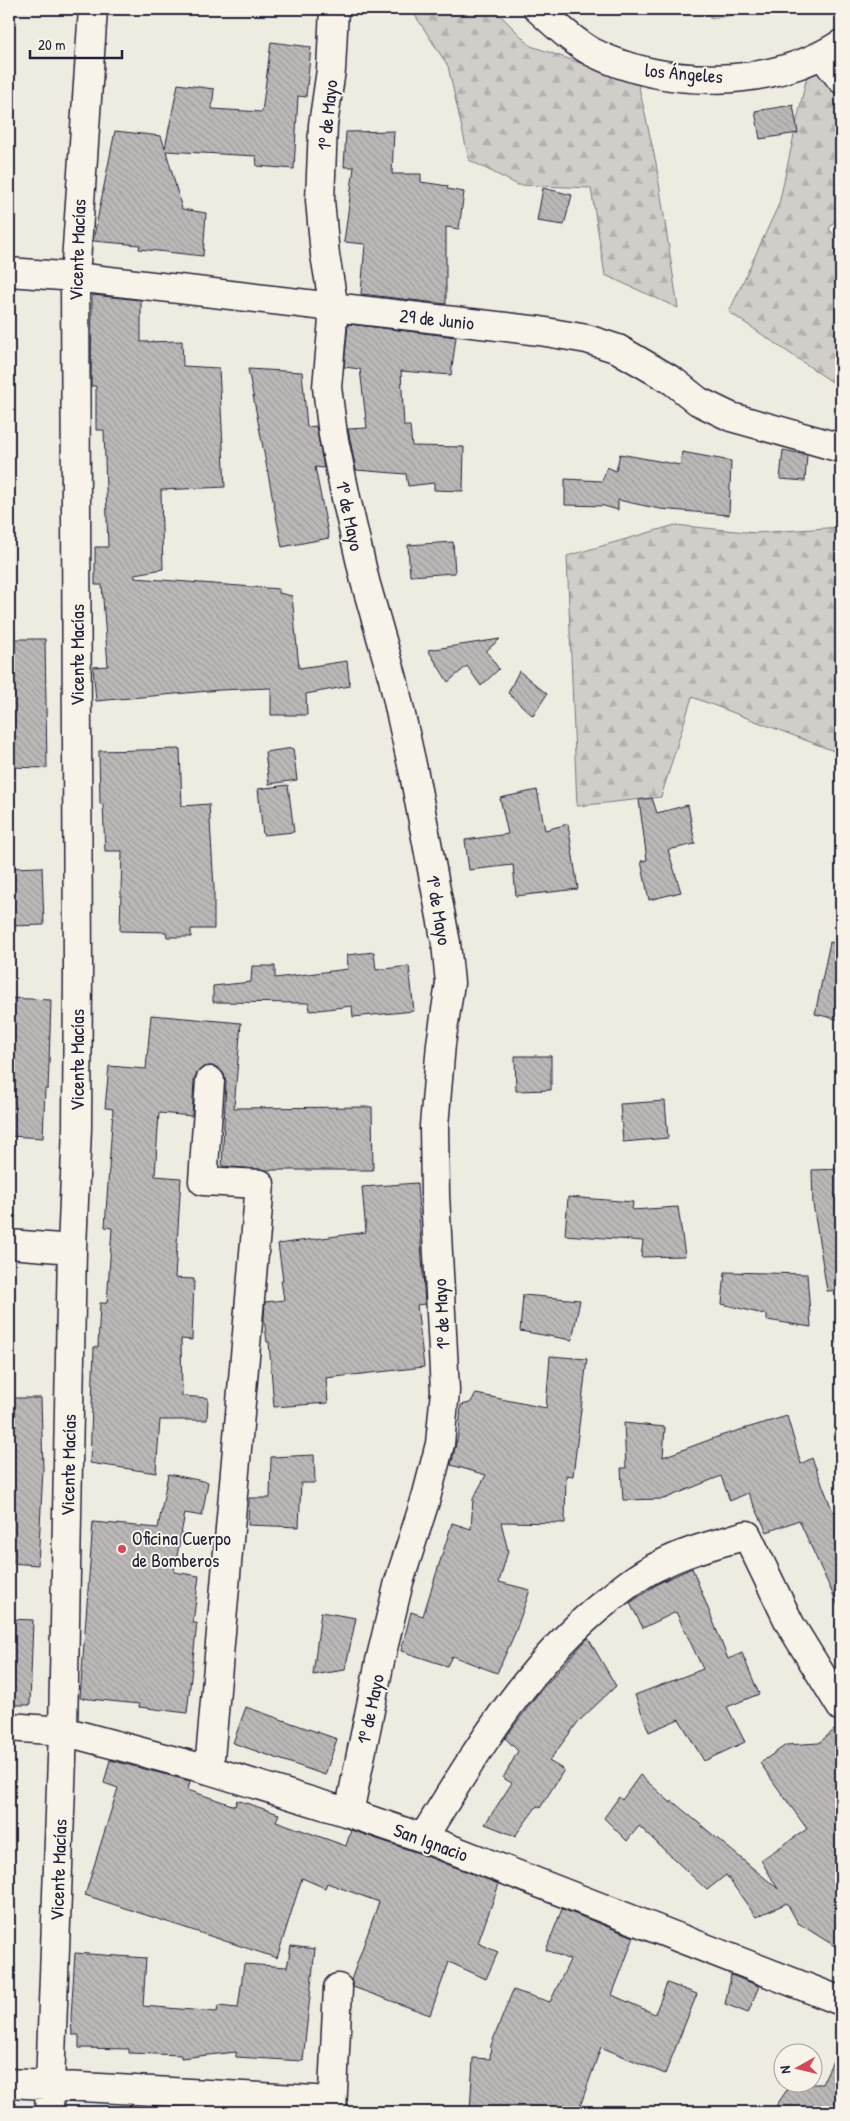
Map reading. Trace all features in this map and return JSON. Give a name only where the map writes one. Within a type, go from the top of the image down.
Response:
[{"type":"street","name":"Vicente Macías","points":[[49,2112],[63,1731],[72,1249],[77,1128],[75,277],[93,9]]},
{"type":"street","name":"1º de Mayo","points":[[334,9],[331,70],[323,126],[320,200],[325,255],[334,308],[327,387],[333,435],[364,581],[393,680],[414,774],[446,944],[450,983],[441,1044],[434,1126],[435,1195],[445,1391],[440,1444],[426,1498],[399,1582],[378,1670],[350,1813]]},
{"type":"street","name":"los Ángeles","points":[[538,9],[560,29],[590,51],[625,66],[666,75],[706,78],[745,77],[785,70],[832,50]]},
{"type":"street","points":[[832,50],[841,80]]},
{"type":"street","name":"29 de Junio","points":[[9,272],[75,277],[540,331],[587,339],[618,349],[673,381],[698,401],[731,417],[841,448]]},
{"type":"street","points":[[209,1770],[260,1184],[203,1181],[210,1080]]},
{"type":"street","points":[[9,1244],[72,1249]]},
{"type":"street","points":[[423,1838],[503,1712],[554,1650],[586,1617],[619,1592],[656,1566],[696,1549],[747,1535],[790,1624],[841,1707]]},
{"type":"street","name":"San Ignacio","points":[[9,1727],[63,1731],[209,1770],[350,1813],[423,1838],[841,2001]]},
{"type":"street","points":[[9,2083],[332,2107],[338,1988]]},
{"type":"green space","points":[[411,9],[494,9],[531,46],[638,83],[656,163],[678,308],[605,275],[591,188],[518,185],[469,160],[448,66]]},
{"type":"green space","points":[[703,9],[761,9],[712,19]]},
{"type":"green space","points":[[809,66],[841,92],[841,211],[829,229],[841,243],[841,388],[729,312],[779,204]]},
{"type":"green space","points":[[675,525],[756,533],[841,527],[841,751],[834,751],[692,697],[661,797],[577,806],[567,556]]},
{"type":"building","points":[[271,42],[311,47],[306,97],[298,96],[294,169],[257,166],[256,156],[166,151],[182,209],[206,213],[203,256],[139,249],[140,245],[93,241],[115,131],[161,136],[165,148],[178,84],[214,89],[212,109],[262,112]]},
{"type":"building","points":[[793,105],[798,133],[760,139],[755,111]]},
{"type":"building","points":[[394,131],[392,174],[421,174],[421,182],[448,186],[447,189],[464,192],[459,229],[446,227],[446,304],[361,294],[365,244],[344,242],[354,167],[344,167],[346,132]]},
{"type":"building","points":[[543,188],[572,195],[564,225],[537,221]]},
{"type":"building","points":[[92,295],[141,300],[141,342],[182,341],[183,366],[219,368],[225,487],[161,490],[163,569],[135,574],[135,578],[279,589],[279,593],[292,596],[299,668],[347,661],[350,686],[306,694],[307,715],[271,715],[271,688],[220,690],[96,701],[93,667],[108,666],[102,585],[95,585],[95,547],[108,547],[104,430],[96,430],[96,386],[91,386]]},
{"type":"building","points":[[348,324],[456,337],[451,375],[401,371],[404,426],[410,426],[412,446],[464,447],[463,491],[434,490],[434,483],[408,486],[406,474],[356,470],[348,429],[367,428],[360,369],[344,367]]},
{"type":"building","points":[[248,369],[302,372],[307,427],[316,426],[324,468],[315,467],[329,538],[282,547]]},
{"type":"building","points":[[783,450],[807,455],[805,481],[780,479]]},
{"type":"building","points":[[682,452],[731,461],[729,515],[660,509],[618,500],[618,510],[604,506],[565,505],[565,479],[602,481],[607,467],[616,471],[620,454],[680,465]]},
{"type":"building","points":[[453,542],[455,573],[410,576],[408,545]]},
{"type":"building","points":[[9,639],[45,639],[47,768],[9,767]]},
{"type":"building","points":[[500,639],[486,651],[499,669],[481,686],[467,666],[448,682],[428,650]]},
{"type":"building","points":[[519,671],[547,694],[533,716],[508,693]]},
{"type":"building","points":[[293,748],[297,780],[269,784],[265,752]]},
{"type":"building","points":[[180,749],[182,806],[209,804],[214,888],[214,929],[191,929],[191,937],[167,937],[166,932],[120,931],[122,851],[105,851],[103,804],[100,804],[99,751]]},
{"type":"building","points":[[288,785],[294,832],[263,835],[258,789]]},
{"type":"building","points":[[537,790],[545,830],[568,824],[578,889],[516,896],[513,865],[469,870],[465,840],[508,834],[500,798]]},
{"type":"building","points":[[652,798],[657,813],[688,805],[695,844],[668,850],[681,892],[649,900],[641,861],[647,860],[639,800]]},
{"type":"building","points":[[42,867],[44,925],[9,926],[9,868]]},
{"type":"building","points":[[830,942],[841,944],[841,1020],[815,1014]]},
{"type":"building","points":[[374,952],[376,970],[409,966],[414,1011],[353,1017],[352,1006],[310,1011],[309,1003],[213,1002],[213,986],[251,982],[252,966],[275,966],[275,978],[348,969],[347,955]]},
{"type":"building","points":[[9,998],[51,1000],[48,1089],[45,1089],[43,1138],[9,1136]]},
{"type":"building","points":[[151,1015],[241,1023],[234,1108],[372,1107],[373,1170],[266,1170],[222,1166],[226,1082],[224,1074],[218,1068],[212,1066],[203,1067],[197,1073],[194,1080],[192,1116],[159,1113],[155,1176],[181,1178],[175,1278],[194,1279],[192,1340],[181,1339],[182,1396],[208,1398],[207,1420],[160,1420],[156,1473],[90,1463],[94,1347],[98,1347],[100,1303],[107,1303],[112,1228],[105,1227],[113,1109],[105,1108],[109,1066],[146,1069]]},
{"type":"building","points":[[515,1056],[551,1056],[551,1090],[516,1091]]},
{"type":"building","points":[[665,1101],[668,1138],[623,1142],[620,1104]]},
{"type":"building","points":[[841,1169],[841,1290],[827,1291],[813,1204],[812,1170]]},
{"type":"building","points":[[417,1183],[425,1304],[417,1305],[424,1367],[326,1378],[328,1403],[274,1407],[269,1342],[267,1342],[264,1318],[265,1302],[284,1300],[278,1244],[366,1232],[362,1187]]},
{"type":"building","points":[[568,1197],[633,1202],[632,1210],[678,1207],[685,1256],[641,1257],[643,1241],[565,1235]]},
{"type":"building","points":[[725,1272],[807,1274],[811,1327],[767,1320],[767,1315],[722,1304]]},
{"type":"building","points":[[523,1295],[580,1300],[572,1340],[520,1331]]},
{"type":"building","points":[[550,1356],[587,1359],[573,1476],[566,1475],[565,1523],[501,1522],[508,1551],[499,1582],[530,1590],[515,1633],[497,1673],[452,1656],[447,1666],[401,1651],[411,1612],[423,1616],[452,1523],[471,1529],[473,1499],[486,1475],[451,1465],[459,1431],[461,1405],[470,1403],[476,1394],[546,1408]]},
{"type":"building","points":[[9,1398],[41,1398],[43,1470],[38,1565],[9,1563]]},
{"type":"building","points":[[787,1416],[801,1464],[812,1458],[833,1512],[841,1509],[841,1612],[799,1520],[767,1532],[748,1493],[730,1501],[721,1476],[664,1499],[623,1500],[621,1468],[626,1468],[624,1423],[665,1427],[663,1457],[720,1436]]},
{"type":"building","points":[[314,1455],[315,1483],[301,1483],[299,1527],[248,1525],[249,1498],[270,1498],[271,1457]]},
{"type":"building","points":[[168,1474],[208,1482],[202,1516],[185,1513],[174,1572],[199,1576],[193,1623],[197,1623],[187,1713],[139,1707],[139,1704],[80,1698],[93,1522],[158,1528]]},
{"type":"building","points":[[692,1568],[728,1659],[742,1653],[759,1694],[727,1707],[745,1742],[704,1761],[679,1719],[649,1732],[635,1695],[703,1669],[676,1612],[643,1628],[630,1603],[659,1583]]},
{"type":"building","points":[[321,1612],[356,1618],[345,1670],[313,1675]]},
{"type":"building","points":[[9,1619],[33,1620],[30,1705],[9,1705]]},
{"type":"building","points":[[588,1638],[616,1686],[578,1722],[549,1761],[564,1770],[540,1808],[537,1806],[515,1836],[485,1824],[512,1783],[503,1778],[518,1751],[505,1738],[540,1691]]},
{"type":"building","points":[[246,1707],[337,1739],[325,1775],[233,1743]]},
{"type":"building","points":[[841,1724],[841,1950],[798,1923],[787,1903],[756,1917],[726,1875],[707,1890],[639,1826],[627,1841],[604,1818],[619,1797],[622,1800],[640,1775],[671,1803],[672,1801],[778,1889],[761,1860],[807,1829],[760,1763],[786,1745],[819,1743]]},
{"type":"building","points":[[110,1760],[190,1781],[188,1790],[235,1806],[237,1800],[279,1814],[276,1821],[346,1846],[351,1830],[499,1884],[478,1943],[498,1952],[486,1979],[449,1962],[430,2015],[353,1987],[351,1980],[379,1902],[327,1883],[325,1888],[302,1878],[277,1958],[85,1895],[118,1788],[104,1783]]},
{"type":"building","points":[[562,1909],[634,1937],[612,1995],[655,2014],[667,1983],[697,1994],[665,2074],[601,2047],[578,2112],[470,2112],[473,2058],[490,2059],[491,2045],[513,1990],[550,2002],[570,1960],[546,1950]]},
{"type":"building","points":[[291,1946],[315,1949],[303,2061],[236,2057],[236,2052],[181,2058],[181,2055],[129,2053],[129,2049],[79,2048],[79,2035],[72,2035],[71,2017],[75,1953],[146,1958],[143,2006],[217,2012],[218,2006],[238,2008],[244,1964],[287,1967]]},
{"type":"building","points":[[731,1975],[759,1986],[748,2013],[725,2004]]},
{"type":"building","points":[[841,2044],[841,2112],[772,2112],[784,2094],[822,2094],[822,2084]]},
{"type":"place","name":"Oficina Cuerpo de Bomberos","points":[[122,1549]]}]
